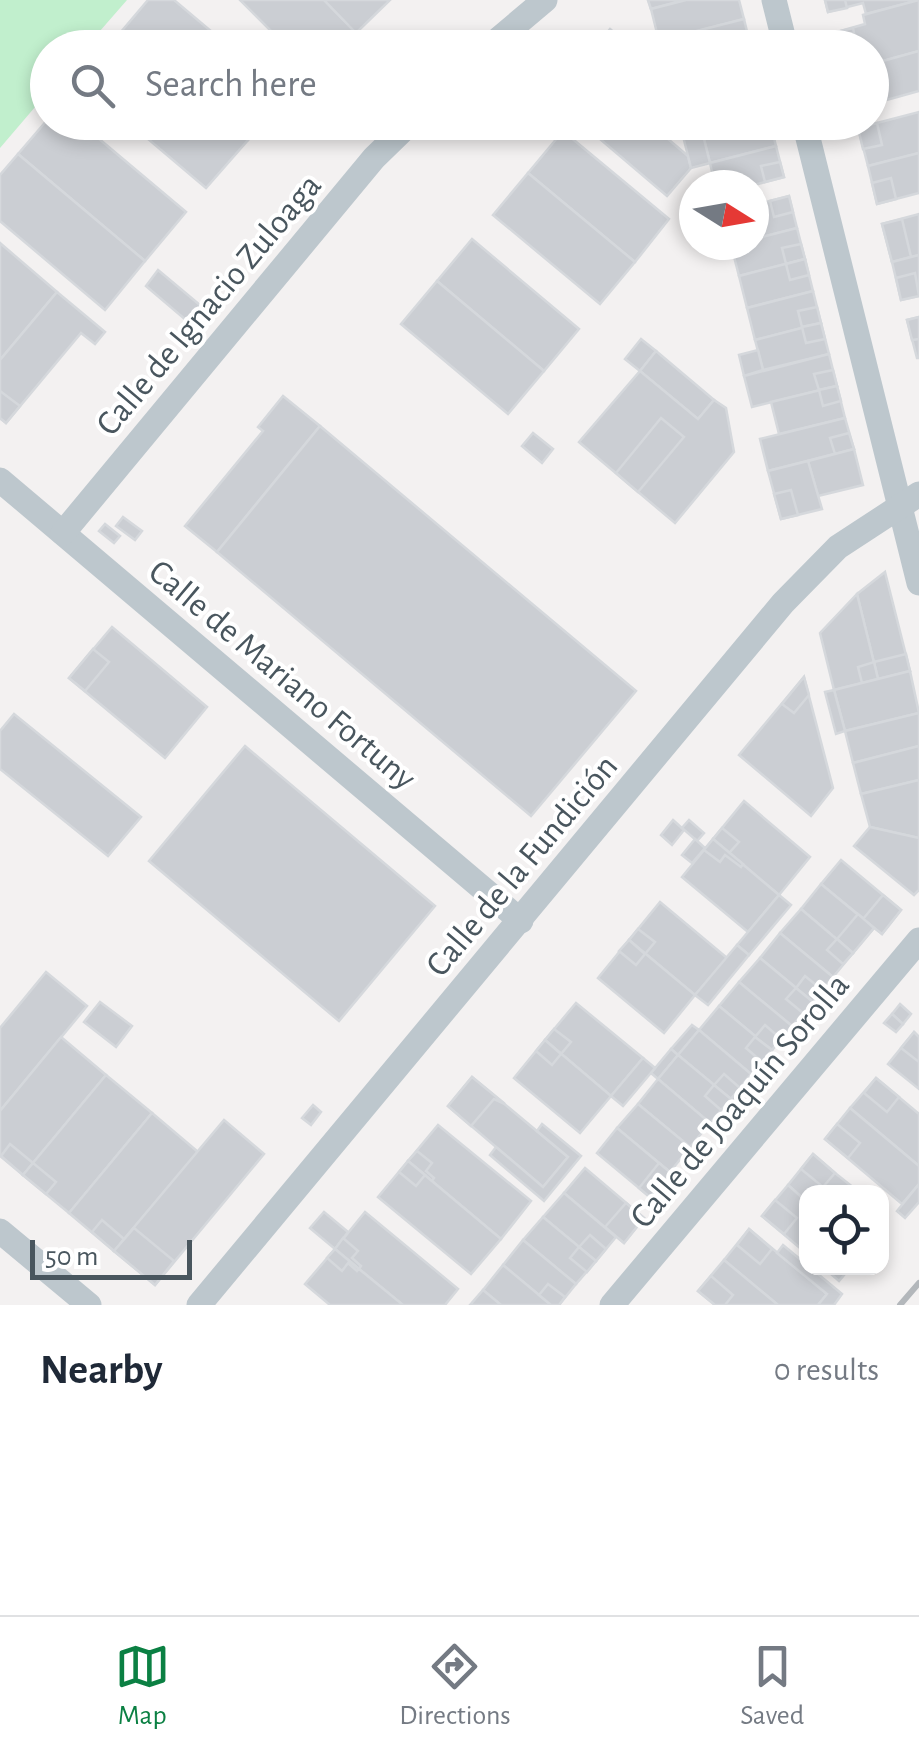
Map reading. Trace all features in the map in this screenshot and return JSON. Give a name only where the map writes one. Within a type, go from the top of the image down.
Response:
[{"type":"street","points":[[509,30],[545,0]]},
{"type":"street","points":[[774,0],[782,30]]},
{"type":"street","name":"Calle de Ignacio Zuloaga","points":[[63,533],[392,140]]},
{"type":"street","points":[[809,140],[909,500],[919,583]]},
{"type":"street","name":"Calle de Mariano Fortuny","points":[[0,480],[520,921]]},
{"type":"street","name":"Calle de la Fundición","points":[[199,1305],[783,603],[838,548],[909,500]]},
{"type":"street","name":"Calle de Joaquín Sorolla","points":[[612,1305],[919,940]]},
{"type":"street","points":[[0,1231],[89,1305]]},
{"type":"green space","points":[[0,0],[127,0],[101,30],[30,30],[30,113],[0,148]]},
{"type":"building","points":[[148,0],[174,0],[210,30],[123,30]]},
{"type":"building","points":[[240,0],[324,0],[353,30],[270,30]]},
{"type":"building","points":[[324,0],[390,0],[359,30],[353,30]]},
{"type":"building","points":[[648,0],[686,0],[651,9]]},
{"type":"building","points":[[648,0],[677,0],[677,2],[651,9]]},
{"type":"building","points":[[686,0],[739,0],[744,19],[702,30],[656,30],[651,9]]},
{"type":"building","points":[[825,0],[919,0],[866,14],[863,3],[828,12]]},
{"type":"building","points":[[825,0],[845,0],[847,8],[828,12]]},
{"type":"building","points":[[919,0],[919,51],[889,59],[889,30],[844,30],[865,24],[863,15]]},
{"type":"building","points":[[744,19],[747,30],[701,30]]},
{"type":"building","points":[[919,51],[919,91],[889,99],[889,59]]},
{"type":"building","points":[[919,112],[919,153],[868,166],[861,140],[889,140],[889,120]]},
{"type":"building","points":[[30,140],[100,140],[186,212],[145,261],[18,154]]},
{"type":"building","points":[[149,140],[248,140],[206,188]]},
{"type":"building","points":[[556,140],[574,140],[669,219],[635,262],[528,173]]},
{"type":"building","points":[[601,140],[669,140],[688,156],[691,168],[679,170],[679,182],[667,196]]},
{"type":"building","points":[[684,140],[704,140],[710,163],[691,168]]},
{"type":"building","points":[[704,140],[774,140],[776,146],[710,163]]},
{"type":"building","points":[[861,140],[881,140],[882,145],[863,149]]},
{"type":"building","points":[[776,146],[784,177],[769,181],[769,170],[712,170],[710,163]]},
{"type":"building","points":[[919,153],[919,193],[877,204],[868,166]]},
{"type":"building","points":[[18,154],[145,261],[105,310],[0,221],[0,175]]},
{"type":"building","points":[[780,162],[784,177],[769,181],[769,170],[762,170],[761,166]]},
{"type":"building","points":[[528,173],[635,262],[600,304],[493,215]]},
{"type":"building","points":[[891,178],[896,199],[877,204],[872,183]]},
{"type":"building","points":[[789,196],[797,228],[769,235],[769,201]]},
{"type":"building","points":[[789,196],[793,212],[774,217],[770,201]]},
{"type":"building","points":[[919,214],[919,255],[892,262],[882,224]]},
{"type":"building","points":[[902,219],[911,257],[892,262],[882,224]]},
{"type":"building","points":[[797,228],[805,259],[739,276],[735,260],[769,260],[769,235]]},
{"type":"building","points":[[472,239],[579,329],[544,371],[437,281]]},
{"type":"building","points":[[0,243],[57,292],[0,360]]},
{"type":"building","points":[[801,244],[805,259],[786,264],[782,248]]},
{"type":"building","points":[[919,255],[919,296],[901,300],[892,262]]},
{"type":"building","points":[[805,259],[813,291],[747,308],[739,276]]},
{"type":"building","points":[[805,259],[809,275],[790,280],[786,264]]},
{"type":"building","points":[[158,270],[213,316],[200,332],[146,286]]},
{"type":"building","points":[[915,273],[919,296],[901,300],[896,278]]},
{"type":"building","points":[[437,281],[544,371],[508,414],[401,324]]},
{"type":"building","points":[[813,291],[821,323],[755,340],[747,308]]},
{"type":"building","points":[[57,292],[105,332],[95,344],[81,333],[6,423],[0,418],[0,360]]},
{"type":"building","points":[[817,307],[821,323],[802,327],[798,311]]},
{"type":"building","points":[[919,317],[919,358],[917,358],[907,320]]},
{"type":"building","points":[[919,317],[919,339],[912,340],[907,320]]},
{"type":"building","points":[[821,323],[829,354],[763,370],[755,340]]},
{"type":"building","points":[[821,323],[825,339],[806,343],[802,327]]},
{"type":"building","points":[[641,339],[656,351],[640,371],[625,359]]},
{"type":"building","points":[[758,350],[763,370],[744,376],[739,355]]},
{"type":"building","points":[[656,351],[714,400],[698,419],[640,371]]},
{"type":"building","points":[[829,354],[837,386],[752,407],[744,376]]},
{"type":"building","points":[[833,370],[837,386],[819,390],[814,374]]},
{"type":"building","points":[[640,371],[698,419],[714,400],[726,408],[734,452],[675,523],[579,442]]},
{"type":"building","points":[[837,386],[845,418],[779,434],[771,402]]},
{"type":"building","points":[[837,386],[841,401],[823,406],[819,390]]},
{"type":"building","points":[[0,391],[20,406],[6,423],[0,418]]},
{"type":"building","points":[[283,396],[320,426],[217,552],[185,526],[263,431],[258,427]]},
{"type":"building","points":[[661,418],[684,437],[638,492],[616,473]]},
{"type":"building","points":[[845,418],[854,449],[768,471],[760,439]]},
{"type":"building","points":[[320,426],[636,691],[531,816],[217,552]]},
{"type":"building","points":[[533,433],[553,449],[542,463],[522,446]]},
{"type":"building","points":[[849,433],[854,449],[835,454],[830,438]]},
{"type":"building","points":[[854,449],[863,485],[818,496],[808,461]]},
{"type":"building","points":[[808,461],[822,509],[781,519],[768,471]]},
{"type":"building","points":[[791,490],[798,515],[781,519],[774,494]]},
{"type":"building","points":[[123,517],[142,531],[135,540],[116,526]]},
{"type":"building","points":[[105,524],[120,536],[114,543],[99,531]]},
{"type":"building","points":[[885,572],[910,671],[878,679],[857,594]]},
{"type":"building","points":[[857,594],[878,679],[834,690],[820,633]]},
{"type":"building","points":[[112,627],[207,707],[165,758],[69,678]]},
{"type":"building","points":[[93,649],[109,662],[85,691],[69,678]]},
{"type":"building","points":[[906,654],[910,671],[878,679],[874,662]]},
{"type":"building","points":[[874,662],[878,679],[862,683],[858,667]]},
{"type":"building","points":[[910,671],[919,713],[845,731],[834,690]]},
{"type":"building","points":[[804,677],[833,788],[811,816],[739,755]]},
{"type":"building","points":[[804,677],[809,695],[794,713],[782,704]]},
{"type":"building","points":[[834,690],[845,731],[836,734],[825,692]]},
{"type":"building","points":[[919,713],[919,746],[853,763],[845,731]]},
{"type":"building","points":[[14,714],[141,817],[108,856],[0,769],[0,731]]},
{"type":"building","points":[[245,746],[435,906],[339,1021],[149,861]]},
{"type":"building","points":[[919,746],[919,780],[861,794],[853,763]]},
{"type":"building","points":[[919,780],[919,838],[870,827],[861,794]]},
{"type":"building","points":[[744,801],[810,857],[779,895],[713,839]]},
{"type":"building","points":[[673,820],[684,830],[672,845],[661,835]]},
{"type":"building","points":[[689,820],[704,833],[697,841],[682,828]]},
{"type":"building","points":[[870,827],[919,838],[919,890],[914,895],[854,846]]},
{"type":"building","points":[[722,828],[739,842],[729,853],[713,839]]},
{"type":"building","points":[[695,839],[705,848],[692,863],[682,855]]},
{"type":"building","points":[[713,839],[779,895],[748,932],[682,877]]},
{"type":"building","points":[[713,839],[743,864],[741,867],[725,855],[720,862],[704,850]]},
{"type":"building","points":[[841,860],[901,910],[882,934],[821,884]]},
{"type":"building","points":[[821,884],[874,928],[853,953],[801,909]]},
{"type":"building","points":[[779,895],[791,905],[749,955],[737,945]]},
{"type":"building","points":[[883,895],[901,910],[882,934],[863,919]]},
{"type":"building","points":[[660,902],[727,958],[695,995],[629,940]]},
{"type":"building","points":[[801,909],[853,953],[833,977],[780,933]]},
{"type":"building","points":[[858,914],[874,928],[853,953],[837,939]]},
{"type":"building","points":[[638,929],[655,942],[645,954],[629,940]]},
{"type":"building","points":[[780,933],[833,977],[813,1002],[760,958]]},
{"type":"building","points":[[837,939],[853,953],[843,964],[827,950]]},
{"type":"building","points":[[629,940],[695,995],[664,1033],[598,978]]},
{"type":"building","points":[[629,940],[645,954],[636,965],[619,951]]},
{"type":"building","points":[[737,945],[749,955],[708,1005],[695,995]]},
{"type":"building","points":[[760,958],[813,1002],[792,1026],[739,982]]},
{"type":"building","points":[[46,972],[87,1006],[0,1111],[0,1028]]},
{"type":"building","points":[[805,976],[822,990],[813,1002],[796,988]]},
{"type":"building","points":[[739,982],[792,1026],[772,1050],[719,1006]]},
{"type":"building","points":[[796,988],[813,1002],[803,1013],[786,999]]},
{"type":"building","points":[[100,1002],[132,1026],[116,1047],[84,1022]]},
{"type":"building","points":[[576,1003],[643,1058],[611,1096],[545,1040]]},
{"type":"building","points":[[900,1004],[911,1014],[903,1024],[892,1014]]},
{"type":"building","points":[[719,1006],[772,1050],[751,1074],[699,1030]]},
{"type":"building","points":[[892,1014],[903,1024],[896,1032],[884,1023]]},
{"type":"building","points":[[692,1025],[699,1030],[678,1055],[671,1049]]},
{"type":"building","points":[[765,1025],[781,1039],[772,1050],[755,1037]]},
{"type":"building","points":[[554,1029],[571,1042],[561,1054],[545,1040]]},
{"type":"building","points":[[699,1030],[751,1074],[731,1099],[678,1055]]},
{"type":"building","points":[[914,1032],[919,1037],[919,1089],[888,1064]]},
{"type":"building","points":[[914,1032],[919,1037],[919,1062],[901,1048]]},
{"type":"building","points":[[61,1037],[106,1075],[23,1175],[0,1156],[0,1111]]},
{"type":"building","points":[[755,1037],[772,1050],[762,1062],[746,1048]]},
{"type":"building","points":[[545,1040],[611,1096],[580,1133],[514,1078]]},
{"type":"building","points":[[545,1040],[561,1054],[552,1065],[536,1051]]},
{"type":"building","points":[[671,1049],[678,1055],[658,1079],[651,1073]]},
{"type":"building","points":[[678,1055],[731,1099],[710,1123],[658,1079]]},
{"type":"building","points":[[643,1058],[655,1068],[623,1106],[611,1096]]},
{"type":"building","points":[[724,1074],[740,1088],[731,1099],[714,1085]]},
{"type":"building","points":[[106,1075],[152,1113],[69,1213],[23,1175]]},
{"type":"building","points":[[472,1077],[568,1157],[543,1187],[448,1106]]},
{"type":"building","points":[[472,1077],[505,1104],[494,1099],[471,1126],[448,1106]]},
{"type":"building","points":[[876,1078],[919,1114],[919,1166],[850,1108]]},
{"type":"building","points":[[876,1078],[899,1097],[887,1112],[864,1093]]},
{"type":"building","points":[[658,1079],[710,1123],[690,1147],[638,1104]]},
{"type":"building","points":[[714,1085],[731,1099],[721,1110],[705,1096]]},
{"type":"building","points":[[739,1090],[754,1102],[746,1112],[731,1099]]},
{"type":"building","points":[[638,1104],[690,1147],[670,1172],[617,1128]]},
{"type":"building","points":[[313,1105],[321,1112],[311,1125],[302,1118]]},
{"type":"building","points":[[850,1108],[919,1166],[919,1184],[902,1204],[889,1193],[889,1185],[879,1185],[825,1139]]},
{"type":"building","points":[[152,1113],[198,1152],[114,1251],[69,1213]]},
{"type":"building","points":[[224,1120],[264,1154],[155,1285],[114,1251]]},
{"type":"building","points":[[542,1124],[581,1156],[544,1201],[490,1155],[496,1147],[543,1187],[568,1157],[537,1131]]},
{"type":"building","points":[[837,1124],[860,1143],[848,1158],[825,1139]]},
{"type":"building","points":[[438,1125],[531,1201],[501,1239],[408,1161]]},
{"type":"building","points":[[617,1128],[678,1179],[657,1203],[597,1153]]},
{"type":"building","points":[[10,1144],[33,1163],[23,1175],[1,1156]]},
{"type":"building","points":[[417,1151],[432,1163],[426,1171],[434,1178],[432,1181],[408,1161]]},
{"type":"building","points":[[813,1154],[851,1185],[799,1185],[799,1195],[788,1185]]},
{"type":"building","points":[[813,1154],[835,1173],[821,1185],[801,1169]]},
{"type":"building","points":[[408,1161],[501,1239],[471,1274],[378,1197]]},
{"type":"building","points":[[408,1161],[425,1175],[416,1186],[399,1172]]},
{"type":"building","points":[[33,1163],[56,1182],[46,1194],[23,1175]]},
{"type":"building","points":[[659,1163],[678,1179],[657,1203],[639,1188]]},
{"type":"building","points":[[585,1168],[644,1218],[624,1243],[564,1193]]},
{"type":"building","points":[[919,1184],[919,1202],[905,1218],[897,1211]]},
{"type":"building","points":[[788,1185],[799,1195],[799,1247],[762,1216]]},
{"type":"building","points":[[564,1193],[616,1237],[596,1261],[543,1217]]},
{"type":"building","points":[[775,1200],[797,1218],[784,1234],[762,1216]]},
{"type":"building","points":[[626,1203],[644,1218],[624,1243],[605,1227]]},
{"type":"building","points":[[324,1212],[348,1232],[335,1249],[310,1228]]},
{"type":"building","points":[[365,1212],[458,1289],[445,1305],[403,1305],[335,1249]]},
{"type":"building","points":[[543,1217],[596,1261],[576,1284],[523,1240]]},
{"type":"building","points":[[102,1220],[124,1239],[114,1251],[92,1232]]},
{"type":"building","points":[[134,1228],[174,1261],[155,1285],[114,1251]]},
{"type":"building","points":[[749,1229],[799,1271],[799,1275],[827,1294],[818,1305],[778,1305],[724,1260]]},
{"type":"building","points":[[749,1229],[772,1249],[760,1264],[737,1245]]},
{"type":"building","points":[[590,1235],[606,1249],[596,1261],[579,1247]]},
{"type":"building","points":[[343,1238],[358,1251],[352,1258],[361,1266],[359,1269],[335,1249]]},
{"type":"building","points":[[523,1240],[576,1284],[559,1305],[551,1305],[503,1265]]},
{"type":"building","points":[[783,1245],[799,1258],[799,1271],[777,1253]]},
{"type":"building","points":[[579,1247],[596,1261],[587,1272],[570,1258]]},
{"type":"building","points":[[335,1249],[403,1305],[330,1305],[305,1284]]},
{"type":"building","points":[[335,1249],[359,1269],[348,1263],[342,1271],[327,1258]]},
{"type":"building","points":[[724,1260],[778,1305],[715,1305],[698,1291]]},
{"type":"building","points":[[503,1265],[551,1305],[501,1305],[483,1290]]},
{"type":"building","points":[[804,1275],[819,1275],[842,1294],[834,1305],[818,1305],[827,1294]]},
{"type":"building","points":[[711,1276],[733,1295],[725,1305],[715,1305],[698,1291]]},
{"type":"building","points":[[548,1284],[565,1297],[559,1305],[551,1305],[539,1295]]},
{"type":"building","points":[[483,1290],[501,1305],[470,1305]]},
{"type":"railway","points":[[900,1305],[919,1283]]}]
